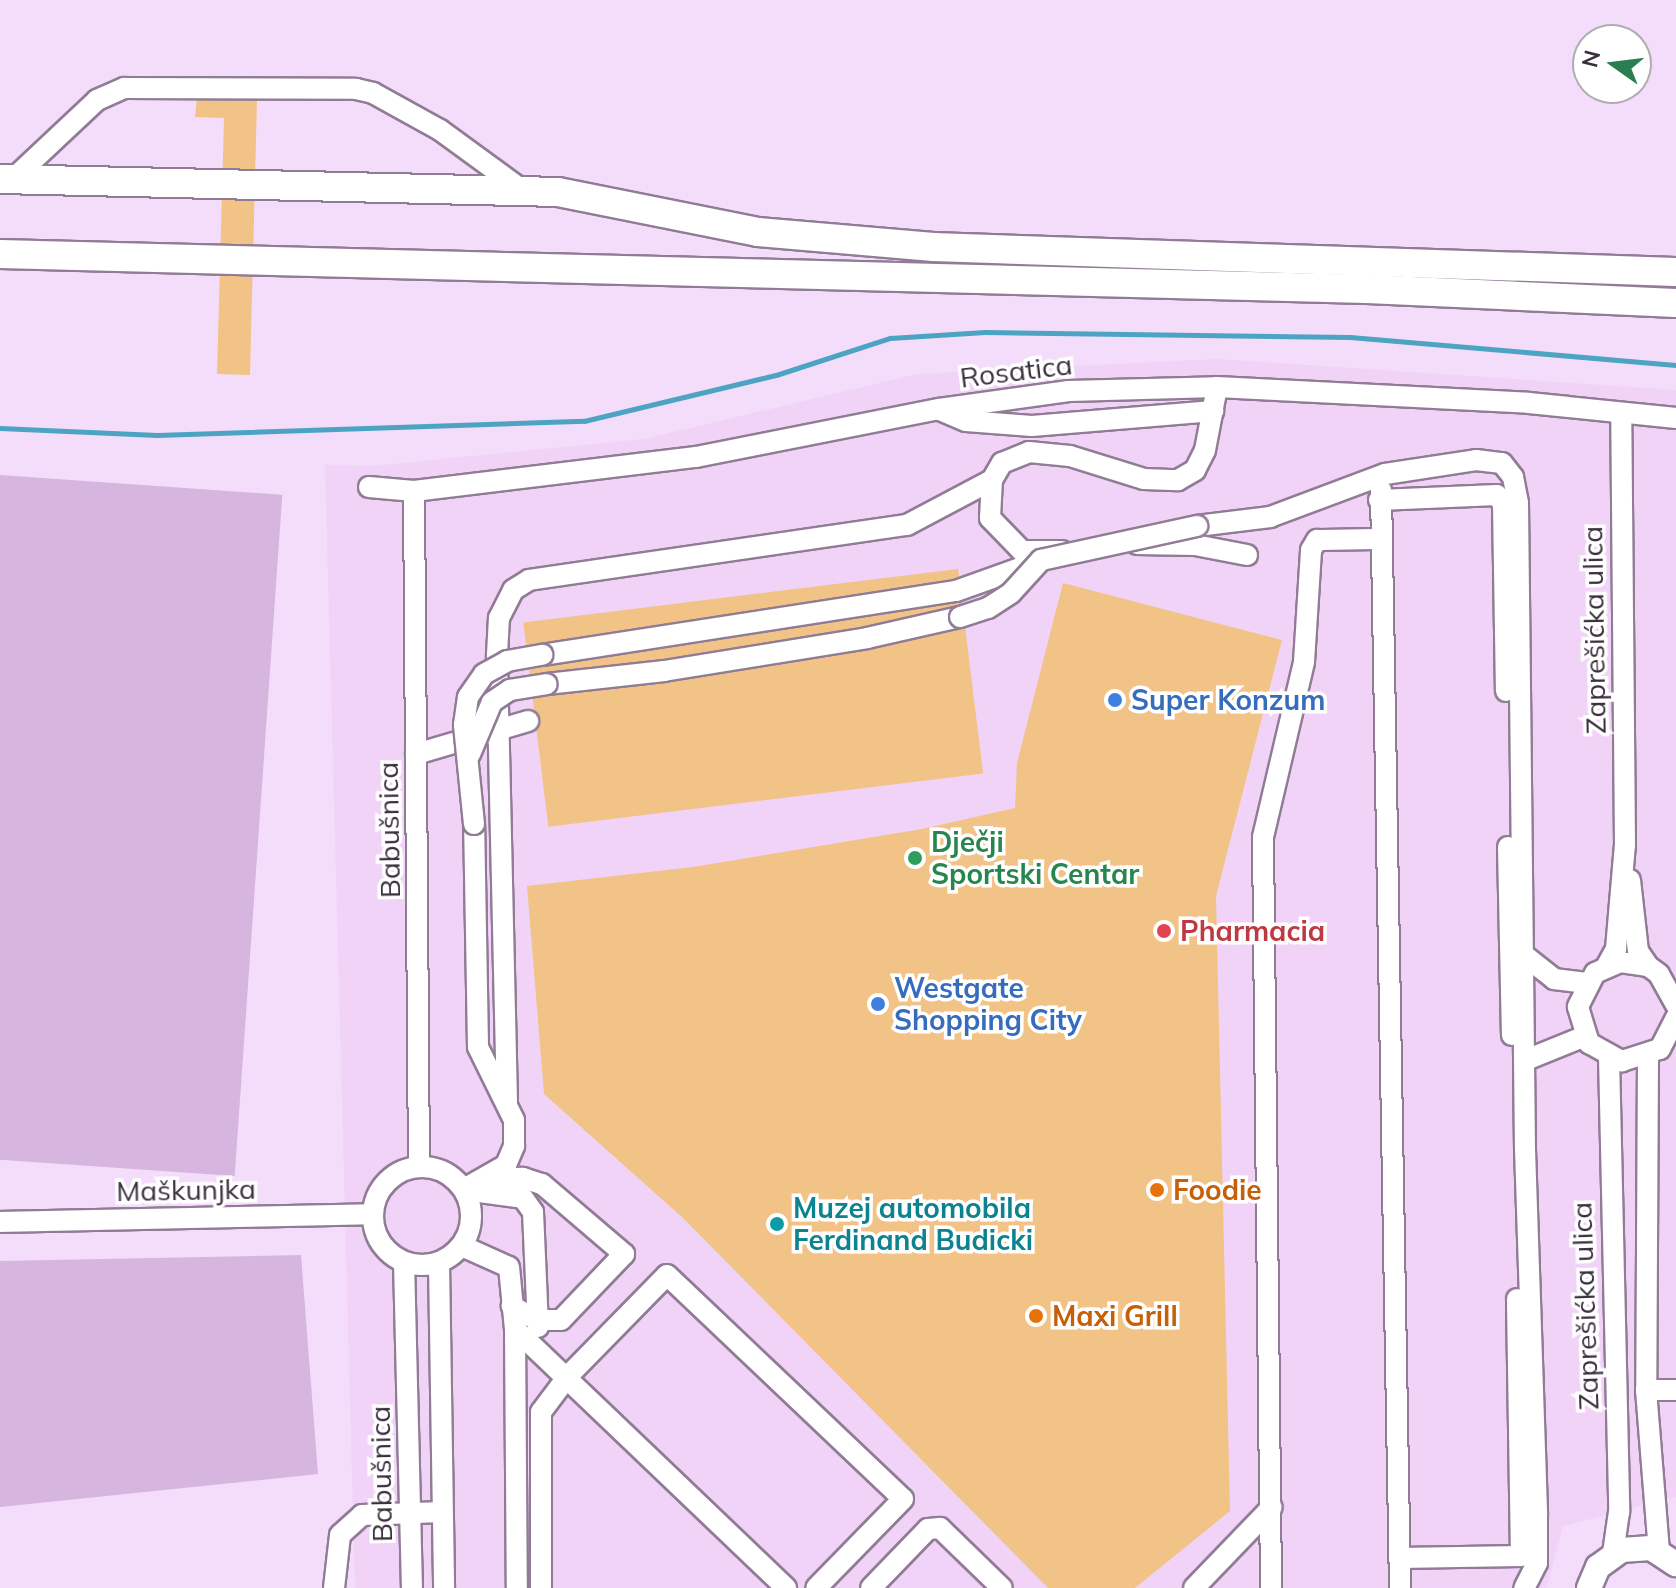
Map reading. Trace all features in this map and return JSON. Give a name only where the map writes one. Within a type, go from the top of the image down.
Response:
[{"type":"highway","points":[[7,179],[558,192],[758,232],[933,247],[1676,272]]},
{"type":"highway","points":[[0,254],[1367,289],[1676,303]]},
{"type":"main road","points":[[1589,1588],[1598,1567],[1613,1553],[1639,1546],[1672,1561]]},
{"type":"street","points":[[7,179],[97,100],[124,88],[341,89],[373,93],[440,130],[525,192]]},
{"type":"street","points":[[1217,387],[1195,470],[1178,480],[1144,479],[1070,456],[1029,452],[1002,463],[992,480],[990,518],[1022,551],[1048,554],[1103,543],[1195,545],[1247,555]]},
{"type":"street","name":"Rosatica","points":[[369,487],[414,491],[696,457],[939,409],[1069,391],[1217,387],[1529,403],[1676,418]]},
{"type":"street","points":[[939,409],[966,421],[1032,426],[1213,411]]},
{"type":"street","name":"Zaprešićka ulica","points":[[1606,967],[1616,949],[1625,845],[1621,414]]},
{"type":"street","points":[[465,1191],[506,1165],[514,1146],[514,1120],[478,1047],[474,824],[464,725],[468,697],[476,685],[507,661],[956,591],[1014,574],[1041,560],[1197,526],[1270,517],[1385,474],[1476,460],[1502,463],[1513,477],[1518,503],[1526,1060],[1537,1516],[1537,1563],[1524,1588]]},
{"type":"street","points":[[1385,474],[1379,500],[1379,539],[1400,1588]]},
{"type":"street","points":[[507,1102],[499,618],[513,590],[529,580],[907,525],[992,480]]},
{"type":"street","name":"Babušnica","points":[[414,491],[419,1167]]},
{"type":"street","points":[[1379,500],[1497,495],[1503,504],[1521,1556],[1399,1558]]},
{"type":"street","points":[[1269,1588],[1272,1507],[1263,837],[1304,662],[1311,550],[1317,540],[1379,539]]},
{"type":"street","points":[[467,762],[492,702],[510,690],[711,664],[960,617],[988,608],[1011,593],[1041,560]]},
{"type":"street","points":[[416,754],[528,721]]},
{"type":"street","name":"Zaprešićka ulica","points":[[1625,845],[1638,951],[1648,966]]},
{"type":"street","points":[[1525,956],[1554,979],[1587,983]]},
{"type":"street","points":[[1675,997],[1648,966],[1620,962],[1606,967],[1587,983],[1578,1007],[1585,1036],[1609,1057],[1648,1056],[1675,1026]]},
{"type":"street","points":[[1526,1060],[1585,1036]]},
{"type":"street","name":"Zaprešićka ulica","points":[[1648,1056],[1646,1390],[1672,1561]]},
{"type":"street","name":"Zaprešićka ulica","points":[[1609,1057],[1619,1512],[1613,1553]]},
{"type":"street","points":[[419,1167],[445,1172],[465,1191],[472,1220],[462,1246],[439,1263],[404,1262],[381,1243],[373,1214],[376,1200],[393,1177],[419,1167]]},
{"type":"street","points":[[485,1179],[523,1178],[542,1184],[624,1254],[561,1320],[537,1320],[512,1306]]},
{"type":"street","points":[[465,1191],[492,1191],[523,1198],[533,1212],[537,1320],[549,1357]]},
{"type":"street","name":"Maškunjka","points":[[0,1222],[373,1214]]},
{"type":"street","points":[[462,1246],[509,1267],[515,1329],[517,1588]]},
{"type":"street","name":"Babušnica","points":[[404,1262],[412,1588]]},
{"type":"street","points":[[439,1263],[444,1588]]},
{"type":"street","points":[[541,1588],[541,1412],[568,1376],[667,1275],[903,1499],[816,1588]]},
{"type":"street","points":[[515,1329],[549,1357],[779,1586]]},
{"type":"street","points":[[1646,1390],[1676,1390]]},
{"type":"street","points":[[1194,1588],[1272,1507]]},
{"type":"street","points":[[334,1588],[340,1535],[362,1515],[442,1512]]},
{"type":"street","points":[[871,1588],[928,1529],[940,1528],[1002,1588]]},
{"type":"shaded area","points":[[1217,359],[1676,390],[1676,1497],[1563,1526],[1547,1588],[355,1588],[325,465],[373,466],[644,439],[917,374]]},
{"type":"shaded area","points":[[0,475],[282,495],[235,1176],[0,1160]]},
{"type":"shaded area","points":[[301,1255],[318,1474],[0,1507],[0,1261]]},
{"type":"building","points":[[197,97],[257,99],[250,375],[217,374],[224,118],[195,117]]},
{"type":"building","points":[[958,569],[983,773],[548,827],[523,622]]},
{"type":"building","name":"Westgate Shopping City","points":[[1063,583],[1282,640],[1216,896],[1230,1511],[1135,1588],[1048,1588],[683,1218],[544,1094],[527,886],[693,867],[922,829],[1015,808],[1017,763]]},
{"type":"waterway","points":[[0,428],[157,435],[584,421],[776,375],[890,338],[985,332],[1350,337],[1676,365]]},
{"type":"place","name":"Super Konzum","points":[[1115,700]]},
{"type":"place","name":"Dječji Sportski Centar","points":[[915,858]]},
{"type":"place","name":"Pharmacia","points":[[1164,931]]},
{"type":"place","name":"Westgate Shopping City","points":[[878,1004]]},
{"type":"place","name":"Foodie","points":[[1157,1190]]},
{"type":"place","name":"Muzej automobila Ferdinand Budicki","points":[[777,1224]]},
{"type":"place","name":"Maxi Grill","points":[[1036,1316]]}]
